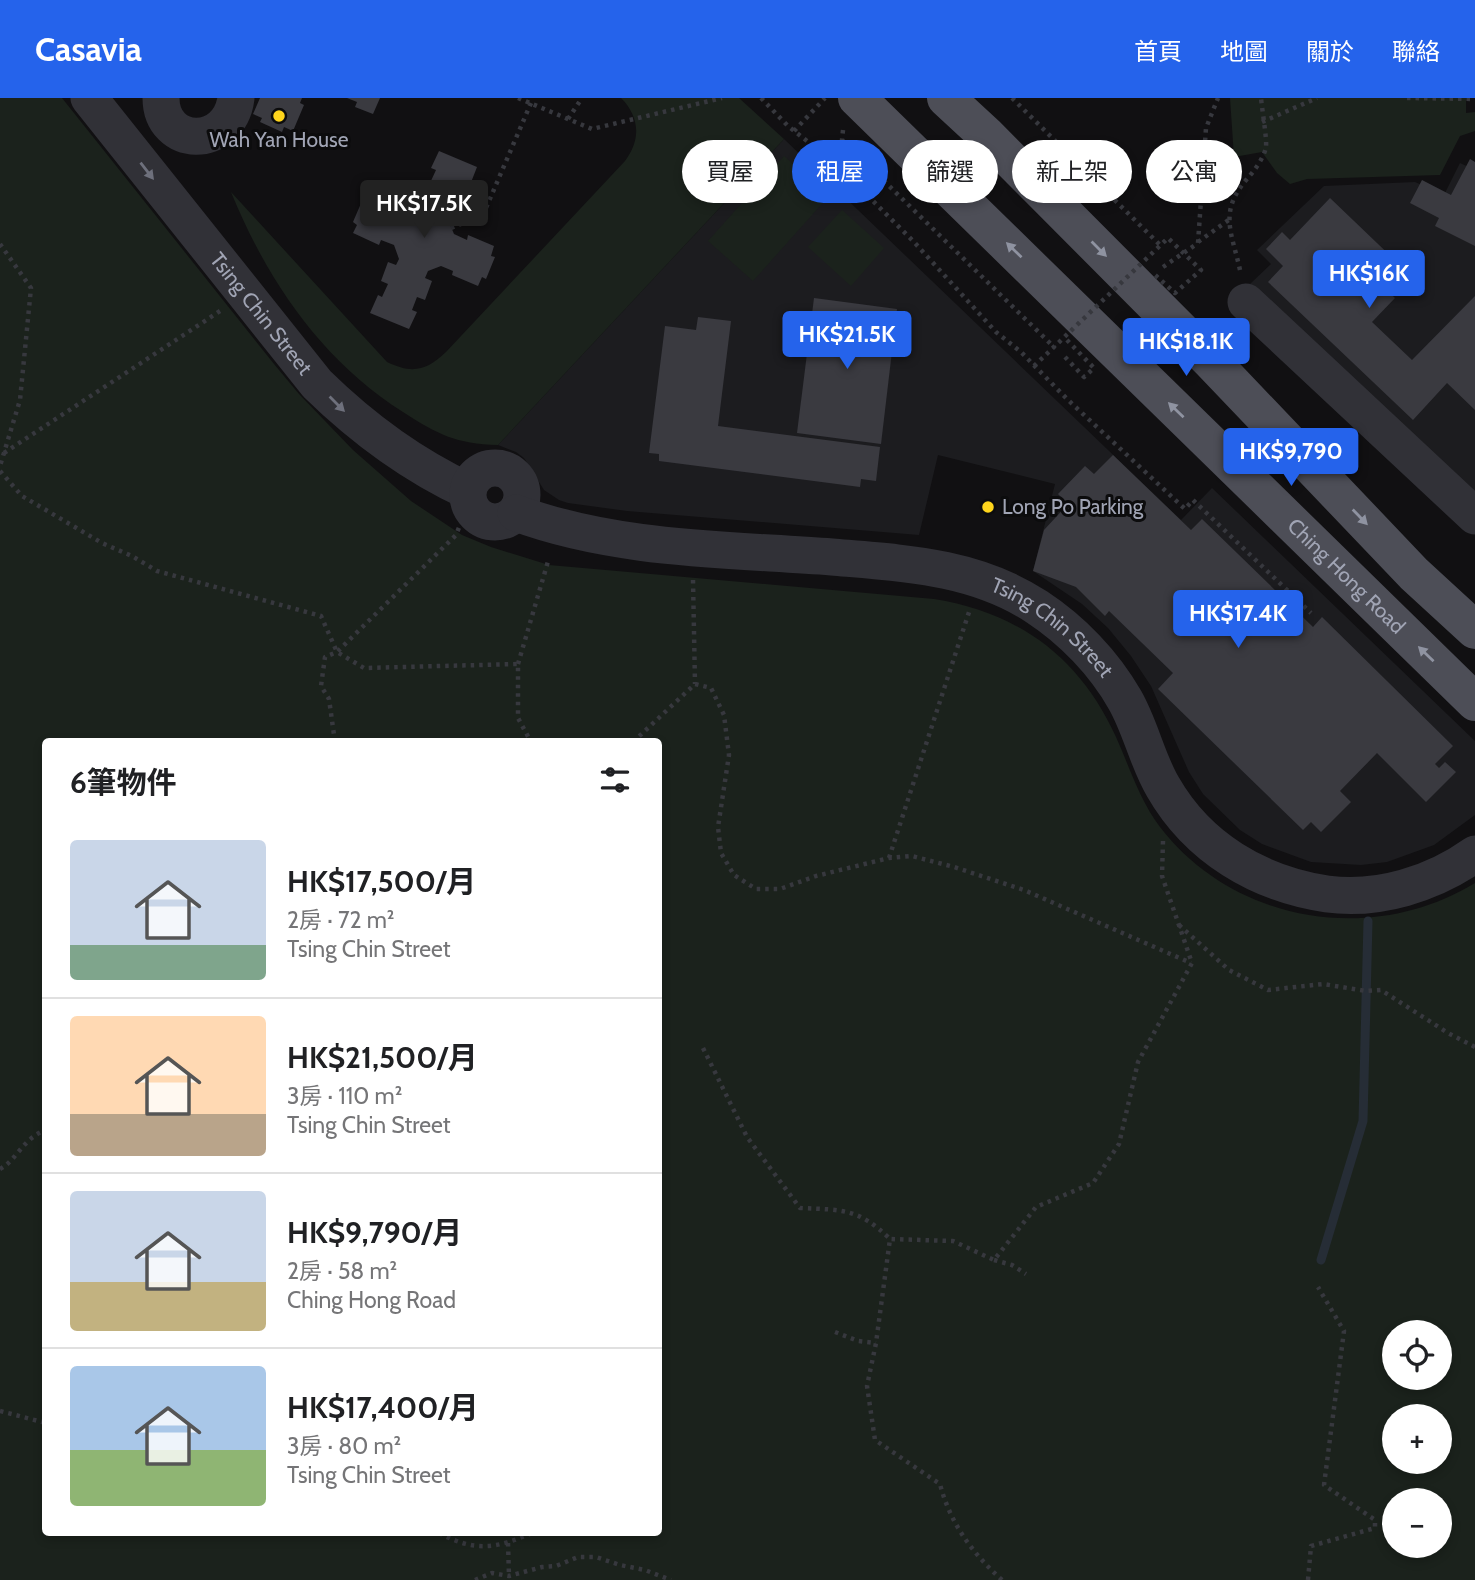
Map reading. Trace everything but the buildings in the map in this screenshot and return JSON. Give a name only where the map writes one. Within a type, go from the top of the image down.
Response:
[{"type":"main road","name":"Ching Hong Road","points":[[857,98],[1475,702]]},
{"type":"main road","points":[[946,98],[1211,361],[1414,574],[1475,630]]},
{"type":"street","name":"Tsing Chin Street","points":[[89,98],[317,384],[346,413],[379,440],[414,463],[464,508],[471,482],[484,470],[502,469],[510,472],[521,487],[522,496],[516,513],[569,530],[624,540],[916,564],[979,579],[1009,591],[1037,607],[1063,627],[1108,673],[1139,729],[1163,787],[1180,812],[1200,834],[1240,865],[1275,883],[1304,891],[1364,895],[1421,883],[1448,871],[1475,854]]},
{"type":"street","points":[[119,136],[162,106],[171,125],[181,133],[194,137],[206,136],[218,131],[228,122],[234,111],[236,98]]},
{"type":"street","points":[[1246,302],[1473,510]]},
{"type":"path","points":[[518,98],[592,129],[722,98]]},
{"type":"path","points":[[568,119],[582,98]]},
{"type":"path","points":[[761,98],[794,131],[835,163],[914,242],[996,332],[1021,352],[1068,400],[1185,509],[1193,500],[1311,613]]},
{"type":"path","points":[[794,131],[825,98]]},
{"type":"path","points":[[1012,98],[1160,245]]},
{"type":"path","points":[[1198,243],[1206,128],[1218,98]]},
{"type":"path","points":[[1246,302],[1229,233],[1231,203],[1240,187],[1256,169],[1266,146],[1261,98]]},
{"type":"path","points":[[1262,122],[1317,98]]},
{"type":"path","points":[[1407,98],[1475,99]]},
{"type":"path","points":[[452,228],[484,215],[531,103]]},
{"type":"path","points":[[888,185],[1055,348]]},
{"type":"path","points":[[1034,366],[1168,238],[1201,270],[1175,293],[1154,274],[1198,243],[1230,219]]},
{"type":"path","points":[[0,244],[31,288],[20,400],[0,469],[22,496],[157,572],[321,616],[337,652],[364,668],[518,664]]},
{"type":"path","points":[[4,453],[221,310]]},
{"type":"path","points":[[1065,338],[1094,368],[1084,377],[1065,357]]},
{"type":"path","points":[[334,738],[329,699],[321,686],[325,657],[337,652],[456,535],[464,508]]},
{"type":"path","points":[[529,738],[519,718],[518,664],[549,558]]},
{"type":"path","points":[[637,738],[695,684],[692,571]]},
{"type":"path","points":[[889,858],[973,600]]},
{"type":"path","points":[[695,684],[711,688],[724,715],[729,755],[718,827],[721,853],[734,875],[756,889],[780,889],[817,876],[889,858],[912,856],[1024,890],[1192,963]]},
{"type":"path","points":[[994,1260],[1035,1207],[1093,1183],[1100,1173],[1119,1144],[1138,1062],[1192,963],[1162,876],[1163,831]]},
{"type":"path","points":[[1178,923],[1229,970],[1268,990],[1323,984],[1366,991],[1381,990],[1475,1047]]},
{"type":"path","points":[[703,1048],[747,1137],[800,1208],[844,1210],[871,1220],[890,1239],[953,1241],[994,1260],[1012,1265],[1026,1275]]},
{"type":"path","points":[[0,1169],[5,1167],[21,1146],[42,1133]]},
{"type":"path","points":[[890,1239],[876,1343],[867,1386],[875,1440],[940,1484],[945,1504],[964,1539],[1002,1580]]},
{"type":"path","points":[[1308,1580],[1311,1546],[1375,1528],[1375,1520],[1324,1485],[1343,1331],[1318,1287]]},
{"type":"path","points":[[835,1332],[858,1341],[876,1343]]},
{"type":"path","points":[[0,1410],[42,1422]]},
{"type":"path","points":[[444,1536],[455,1542],[485,1548],[525,1536]]},
{"type":"path","points":[[508,1543],[509,1576]]},
{"type":"path","points":[[475,1580],[492,1573],[509,1576],[556,1566],[578,1557],[596,1557],[671,1580]]},
{"type":"shaded area","points":[[0,98],[62,98],[299,394],[353,450],[411,501],[462,535],[549,565],[934,599],[994,615],[1044,644],[1065,662],[1084,684],[1116,737],[1141,794],[1160,827],[1191,860],[1226,885],[1265,904],[1307,915],[1350,918],[1393,914],[1435,903],[1475,883],[1475,1580],[0,1580]]},
{"type":"shaded area","points":[[621,98],[739,98],[784,139],[778,145],[778,140],[682,140],[682,203],[724,203],[498,445],[470,443],[437,432],[403,412],[347,368],[322,343],[280,287],[245,225],[231,192],[387,362],[404,368],[418,369],[432,363],[446,352],[625,161],[636,137],[635,121]]},
{"type":"shaded area","points":[[1230,98],[1466,98],[1466,113],[1475,112],[1475,131],[1460,136],[1440,175],[1307,179],[1290,184],[1277,173],[1262,152],[1242,156],[1242,140],[1233,140]]},
{"type":"shaded area","points":[[784,139],[792,147],[792,203],[851,203],[1181,520],[1212,488],[1475,741],[1475,815],[1434,845],[1387,862],[1361,865],[1311,862],[1262,844],[1240,830],[1203,794],[1189,772],[1151,686],[1131,656],[1108,628],[1082,604],[1033,571],[1055,484],[938,455],[919,535],[627,511],[568,503],[544,490],[524,458],[498,445],[724,203],[778,203],[778,145]]},
{"type":"shaded area","points":[[784,156],[792,163],[792,203],[823,203],[753,281],[708,241],[742,203],[778,203],[778,163]]},
{"type":"shaded area","points":[[1460,163],[1475,170],[1475,492],[1468,498],[1250,284],[1271,264],[1257,250],[1324,186],[1415,182],[1444,195]]},
{"type":"shaded area","points":[[842,210],[884,248],[851,286],[808,247]]},
{"type":"waterway","points":[[1321,1260],[1363,1121],[1368,921]]},
{"type":"place","name":"Wah Yan House","points":[[279,116]]},
{"type":"place","name":"Long Po Parking","points":[[988,507]]}]
